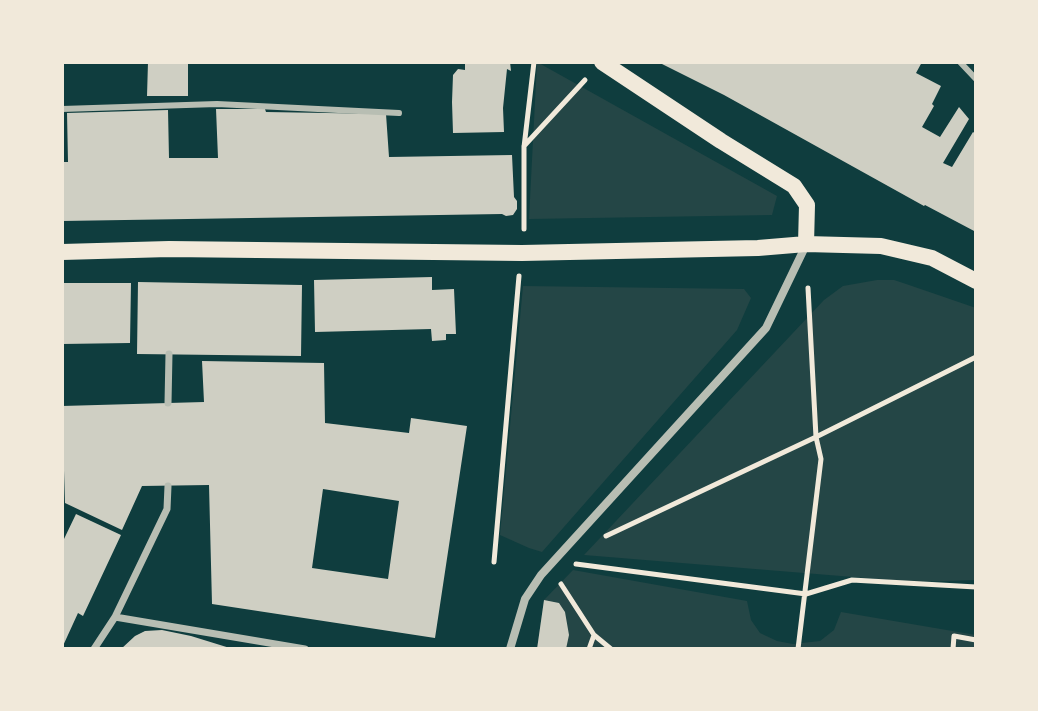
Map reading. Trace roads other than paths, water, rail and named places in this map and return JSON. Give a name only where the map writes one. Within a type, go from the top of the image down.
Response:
[{"type":"main road","points":[[602,62],[794,186],[807,205],[806,244]]},
{"type":"main road","points":[[62,252],[169,249],[522,253],[758,248],[806,244],[881,246],[932,258],[976,281]]},
{"type":"street","points":[[510,649],[525,599],[541,575],[766,328],[806,244]]},
{"type":"street","points":[[168,403],[169,354]]},
{"type":"street","points":[[94,649],[115,617],[167,509],[168,486]]},
{"type":"street","points":[[115,617],[305,649]]},
{"type":"lane","points":[[960,62],[976,79]]},
{"type":"lane","points":[[62,109],[217,104],[399,113]]}]
